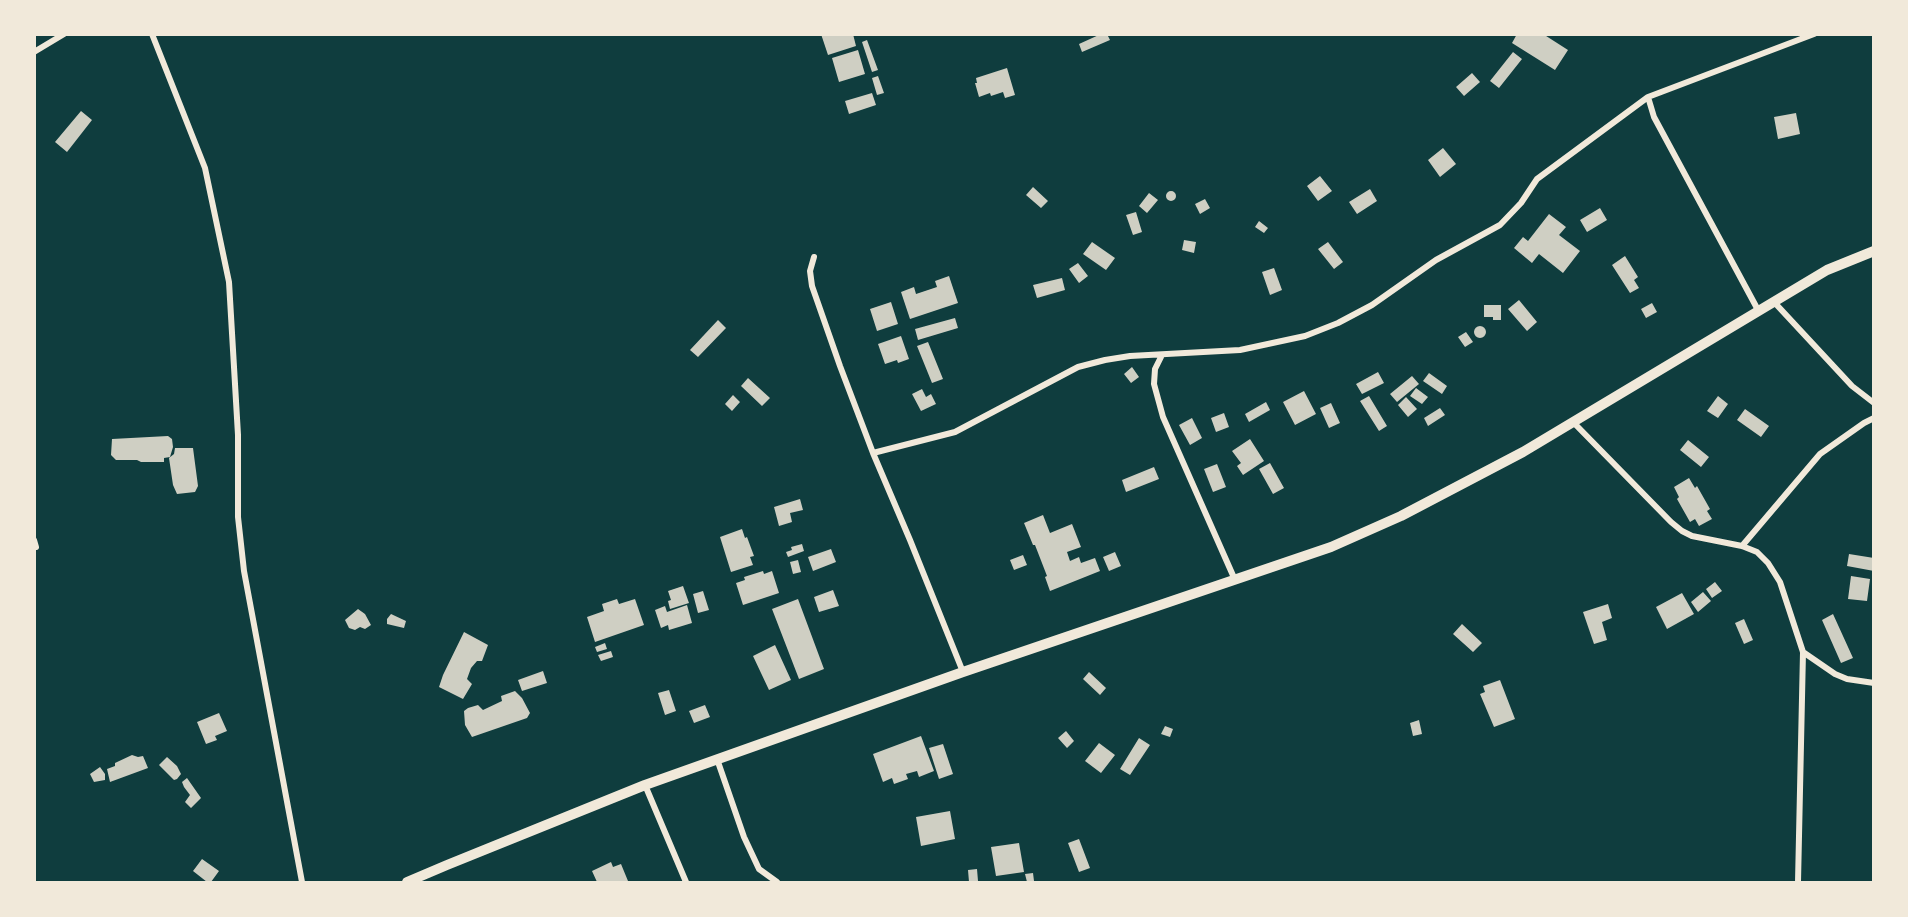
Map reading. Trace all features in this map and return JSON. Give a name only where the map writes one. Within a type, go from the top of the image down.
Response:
[{"type":"street","points":[[34,52],[64,34]]},
{"type":"street","points":[[152,34],[206,168],[229,282],[238,435],[238,517],[244,570],[302,882]]},
{"type":"street","points":[[873,453],[955,432],[1078,367],[1130,356],[1240,350],[1305,336],[1338,323],[1371,305],[1436,260],[1500,225],[1537,180],[1648,97],[1814,34]]},
{"type":"street","points":[[1648,97],[1654,117],[1758,310]]},
{"type":"street","points":[[407,882],[645,785],[963,672],[1331,547],[1401,516],[1523,452],[1827,270],[1874,251]]},
{"type":"street","points":[[814,257],[810,271],[812,286],[840,366],[873,453],[963,672]]},
{"type":"street","points":[[1774,302],[1852,386],[1874,403]]},
{"type":"street","points":[[1162,355],[1155,369],[1154,384],[1163,417],[1235,581]]},
{"type":"street","points":[[1742,546],[1820,454],[1874,418]]},
{"type":"street","points":[[1573,421],[1682,531],[1692,536],[1742,546],[1757,552],[1768,563],[1780,582],[1803,652],[1798,882]]},
{"type":"street","points":[[1803,652],[1835,674],[1847,679],[1874,683]]},
{"type":"street","points":[[717,759],[744,837],[759,869],[777,882]]},
{"type":"street","points":[[645,785],[686,882]]},
{"type":"building","points":[[821,34],[853,34],[856,46],[828,55]]},
{"type":"building","points":[[1101,34],[1107,34],[1110,40],[1082,52],[1079,44]]},
{"type":"building","points":[[1517,34],[1543,34],[1568,50],[1555,70],[1512,43]]},
{"type":"building","points":[[867,40],[878,70],[872,72],[862,42]]},
{"type":"building","points":[[858,50],[865,74],[839,82],[832,58]]},
{"type":"building","points":[[1513,52],[1522,59],[1499,88],[1490,81]]},
{"type":"building","points":[[1007,68],[1015,95],[1005,98],[1003,92],[979,97],[976,78]]},
{"type":"building","points":[[1472,73],[1480,82],[1464,96],[1456,87]]},
{"type":"building","points":[[878,76],[884,93],[877,95],[872,78]]},
{"type":"building","points":[[872,93],[876,105],[849,114],[845,101]]},
{"type":"building","points":[[81,111],[92,120],[67,152],[55,142]]},
{"type":"building","points":[[1796,113],[1800,134],[1778,139],[1774,117]]},
{"type":"building","points":[[1443,148],[1456,164],[1440,177],[1428,160]]},
{"type":"building","points":[[1320,176],[1332,191],[1318,201],[1307,186]]},
{"type":"building","points":[[1033,187],[1048,201],[1041,208],[1026,195]]},
{"type":"building","points":[[1370,189],[1377,201],[1357,214],[1349,202]]},
{"type":"building","points":[[1171,191],[1175,192],[1175,200],[1171,201],[1167,200],[1166,196],[1167,192]]},
{"type":"building","points":[[1149,193],[1158,200],[1147,213],[1139,206]]},
{"type":"building","points":[[1205,199],[1210,208],[1200,214],[1195,204]]},
{"type":"building","points":[[1600,208],[1607,220],[1587,232],[1580,220]]},
{"type":"building","points":[[1136,212],[1142,232],[1133,235],[1126,215]]},
{"type":"building","points":[[1549,214],[1566,227],[1559,235],[1580,251],[1563,273],[1539,254],[1532,263],[1514,248],[1523,237],[1528,241]]},
{"type":"building","points":[[1259,221],[1268,228],[1264,233],[1255,227]]},
{"type":"building","points":[[1184,240],[1196,242],[1194,253],[1182,250]]},
{"type":"building","points":[[1092,242],[1115,258],[1106,270],[1083,254]]},
{"type":"building","points":[[1328,242],[1343,262],[1334,269],[1318,249]]},
{"type":"building","points":[[1625,256],[1638,277],[1634,280],[1639,288],[1630,293],[1612,265]]},
{"type":"building","points":[[1078,263],[1088,276],[1079,283],[1069,269]]},
{"type":"building","points":[[1274,268],[1282,290],[1270,295],[1262,272]]},
{"type":"building","points":[[949,276],[958,303],[910,319],[901,292],[914,287],[916,294],[937,287],[935,281]]},
{"type":"building","points":[[1062,278],[1065,290],[1037,298],[1033,285]]},
{"type":"building","points":[[1519,300],[1537,322],[1527,331],[1508,309]]},
{"type":"building","points":[[891,302],[898,324],[877,331],[870,309]]},
{"type":"building","points":[[1652,303],[1657,312],[1646,318],[1641,309]]},
{"type":"building","points":[[1484,305],[1501,305],[1501,320],[1484,317]]},
{"type":"building","points":[[955,318],[958,328],[918,340],[915,329]]},
{"type":"building","points":[[718,320],[726,328],[698,357],[690,350]]},
{"type":"building","points":[[1482,326],[1486,332],[1482,338],[1478,338],[1474,330]]},
{"type":"building","points":[[1466,332],[1473,342],[1465,347],[1458,337]]},
{"type":"building","points":[[901,336],[909,359],[885,364],[878,344]]},
{"type":"building","points":[[928,342],[943,379],[932,383],[917,346]]},
{"type":"building","points":[[1132,367],[1139,377],[1131,383],[1124,374]]},
{"type":"building","points":[[1378,372],[1384,383],[1362,394],[1356,384]]},
{"type":"building","points":[[1429,373],[1447,386],[1442,394],[1423,381]]},
{"type":"building","points":[[1412,376],[1419,384],[1397,402],[1390,394]]},
{"type":"building","points":[[748,378],[770,398],[762,406],[741,386]]},
{"type":"building","points":[[1416,388],[1428,397],[1422,404],[1410,396]]},
{"type":"building","points":[[922,389],[926,397],[931,394],[936,404],[921,411],[912,394]]},
{"type":"building","points":[[1304,391],[1316,414],[1295,425],[1283,402]]},
{"type":"building","points":[[733,395],[740,402],[732,411],[725,404]]},
{"type":"building","points":[[1369,396],[1387,426],[1379,431],[1360,401]]},
{"type":"building","points":[[1718,396],[1728,404],[1718,418],[1707,411]]},
{"type":"building","points":[[1406,397],[1417,409],[1408,417],[1398,405]]},
{"type":"building","points":[[1266,402],[1270,410],[1249,422],[1245,414]]},
{"type":"building","points":[[1331,403],[1340,423],[1329,428],[1320,408]]},
{"type":"building","points":[[1440,408],[1445,415],[1428,426],[1424,418]]},
{"type":"building","points":[[1745,409],[1769,426],[1761,437],[1737,420]]},
{"type":"building","points":[[1224,413],[1229,427],[1216,432],[1211,418]]},
{"type":"building","points":[[1192,418],[1202,438],[1190,445],[1179,425]]},
{"type":"building","points":[[168,436],[172,439],[173,447],[170,457],[164,458],[164,462],[116,460],[111,455],[112,439]]},
{"type":"building","points":[[1250,439],[1264,461],[1243,475],[1237,466],[1241,463],[1232,451]]},
{"type":"building","points":[[1688,440],[1709,457],[1701,467],[1680,450]]},
{"type":"building","points":[[175,448],[193,448],[198,486],[195,492],[177,494],[173,485],[169,458],[174,454]]},
{"type":"building","points":[[1270,463],[1284,488],[1273,494],[1259,469]]},
{"type":"building","points":[[1217,464],[1226,487],[1213,492],[1204,469]]},
{"type":"building","points":[[1154,467],[1159,479],[1126,492],[1122,480]]},
{"type":"building","points":[[1689,478],[1695,488],[1697,486],[1710,509],[1707,511],[1712,519],[1699,526],[1695,519],[1690,522],[1677,499],[1679,497],[1674,487]]},
{"type":"building","points":[[800,499],[803,510],[790,513],[792,522],[779,526],[774,507]]},
{"type":"building","points":[[1043,515],[1050,533],[1072,524],[1081,547],[1067,552],[1070,561],[1079,557],[1081,563],[1095,558],[1100,571],[1050,591],[1045,577],[1047,576],[1024,523]]},
{"type":"building","points":[[742,529],[754,556],[750,557],[753,565],[731,572],[720,537]]},
{"type":"building","points":[[802,544],[804,551],[788,557],[786,552],[792,550],[791,547]]},
{"type":"building","points":[[831,549],[836,562],[813,571],[808,557]]},
{"type":"building","points":[[1115,552],[1121,566],[1109,571],[1103,557]]},
{"type":"building","points":[[1849,554],[1874,558],[1874,571],[1847,566]]},
{"type":"building","points":[[1023,555],[1027,565],[1014,570],[1010,560]]},
{"type":"building","points":[[798,560],[801,572],[793,574],[790,562]]},
{"type":"building","points":[[763,571],[764,574],[772,571],[779,593],[743,605],[736,583],[745,580],[744,577]]},
{"type":"building","points":[[1851,576],[1870,579],[1867,601],[1848,599]]},
{"type":"building","points":[[1715,582],[1722,591],[1712,598],[1706,589]]},
{"type":"building","points":[[683,586],[689,603],[670,609],[668,601],[671,600],[668,591]]},
{"type":"building","points":[[833,590],[839,606],[819,612],[814,597]]},
{"type":"building","points":[[703,591],[709,610],[698,613],[693,594]]},
{"type":"building","points":[[1703,592],[1711,601],[1698,612],[1691,602]]},
{"type":"building","points":[[1682,593],[1694,614],[1667,629],[1656,607]]},
{"type":"building","points":[[617,599],[619,604],[635,599],[644,625],[595,642],[587,617],[604,611],[602,604]]},
{"type":"building","points":[[798,599],[824,669],[799,679],[772,609]]},
{"type":"building","points":[[1608,604],[1612,618],[1602,622],[1607,640],[1594,644],[1583,612]]},
{"type":"building","points":[[687,605],[692,623],[669,630],[668,625],[661,628],[655,610],[665,606],[667,612]]},
{"type":"building","points":[[358,609],[365,614],[371,625],[365,629],[360,627],[355,630],[349,628],[345,620]]},
{"type":"building","points":[[391,614],[406,621],[404,628],[387,624],[387,619]]},
{"type":"building","points":[[1833,614],[1853,658],[1841,663],[1822,620]]},
{"type":"building","points":[[1744,619],[1753,640],[1744,644],[1735,623]]},
{"type":"building","points":[[1462,624],[1482,643],[1473,652],[1453,634]]},
{"type":"building","points":[[464,632],[488,645],[482,661],[477,661],[471,668],[467,679],[472,684],[463,699],[439,687]]},
{"type":"building","points":[[605,643],[607,649],[597,652],[595,647]]},
{"type":"building","points":[[775,645],[791,680],[769,690],[753,656]]},
{"type":"building","points":[[611,651],[613,657],[601,661],[598,655]]},
{"type":"building","points":[[543,671],[547,683],[522,691],[518,680]]},
{"type":"building","points":[[1089,672],[1106,688],[1100,695],[1083,679]]},
{"type":"building","points":[[1500,680],[1515,719],[1494,727],[1480,694],[1485,692],[1483,686]]},
{"type":"building","points":[[669,690],[676,711],[665,715],[658,693]]},
{"type":"building","points":[[515,691],[522,698],[530,713],[527,718],[472,737],[465,725],[464,711],[478,705],[483,710],[502,701],[501,696]]},
{"type":"building","points":[[705,705],[710,717],[694,723],[689,711]]},
{"type":"building","points":[[219,713],[227,731],[215,736],[217,740],[206,744],[197,722]]},
{"type":"building","points":[[1419,720],[1422,734],[1413,736],[1410,723]]},
{"type":"building","points":[[1165,726],[1173,729],[1170,737],[1161,734]]},
{"type":"building","points":[[1066,731],[1074,741],[1067,748],[1058,738]]},
{"type":"building","points":[[921,736],[934,771],[919,777],[917,771],[906,774],[908,779],[894,784],[892,778],[883,782],[873,754]]},
{"type":"building","points":[[1139,738],[1150,745],[1130,775],[1120,769]]},
{"type":"building","points":[[1099,743],[1115,755],[1101,773],[1085,761]]},
{"type":"building","points":[[943,744],[953,774],[939,779],[929,748]]},
{"type":"building","points":[[132,755],[143,756],[148,768],[110,782],[107,769]]},
{"type":"building","points":[[167,757],[177,766],[181,774],[177,779],[174,780],[159,765]]},
{"type":"building","points":[[100,767],[105,774],[105,780],[94,782],[90,774]]},
{"type":"building","points":[[187,778],[201,798],[191,808],[185,802],[190,795],[182,782]]},
{"type":"building","points":[[950,811],[955,839],[921,846],[916,817]]},
{"type":"building","points":[[1079,839],[1090,868],[1079,872],[1068,843]]},
{"type":"building","points":[[1019,843],[1024,872],[996,876],[991,847]]},
{"type":"building","points":[[202,859],[219,871],[211,882],[207,882],[193,871]]},
{"type":"building","points":[[611,862],[613,867],[621,864],[628,881],[597,882],[592,871]]},
{"type":"building","points":[[977,869],[978,881],[969,882],[968,870]]},
{"type":"building","points":[[1033,873],[1034,881],[1027,882],[1025,874]]}]
